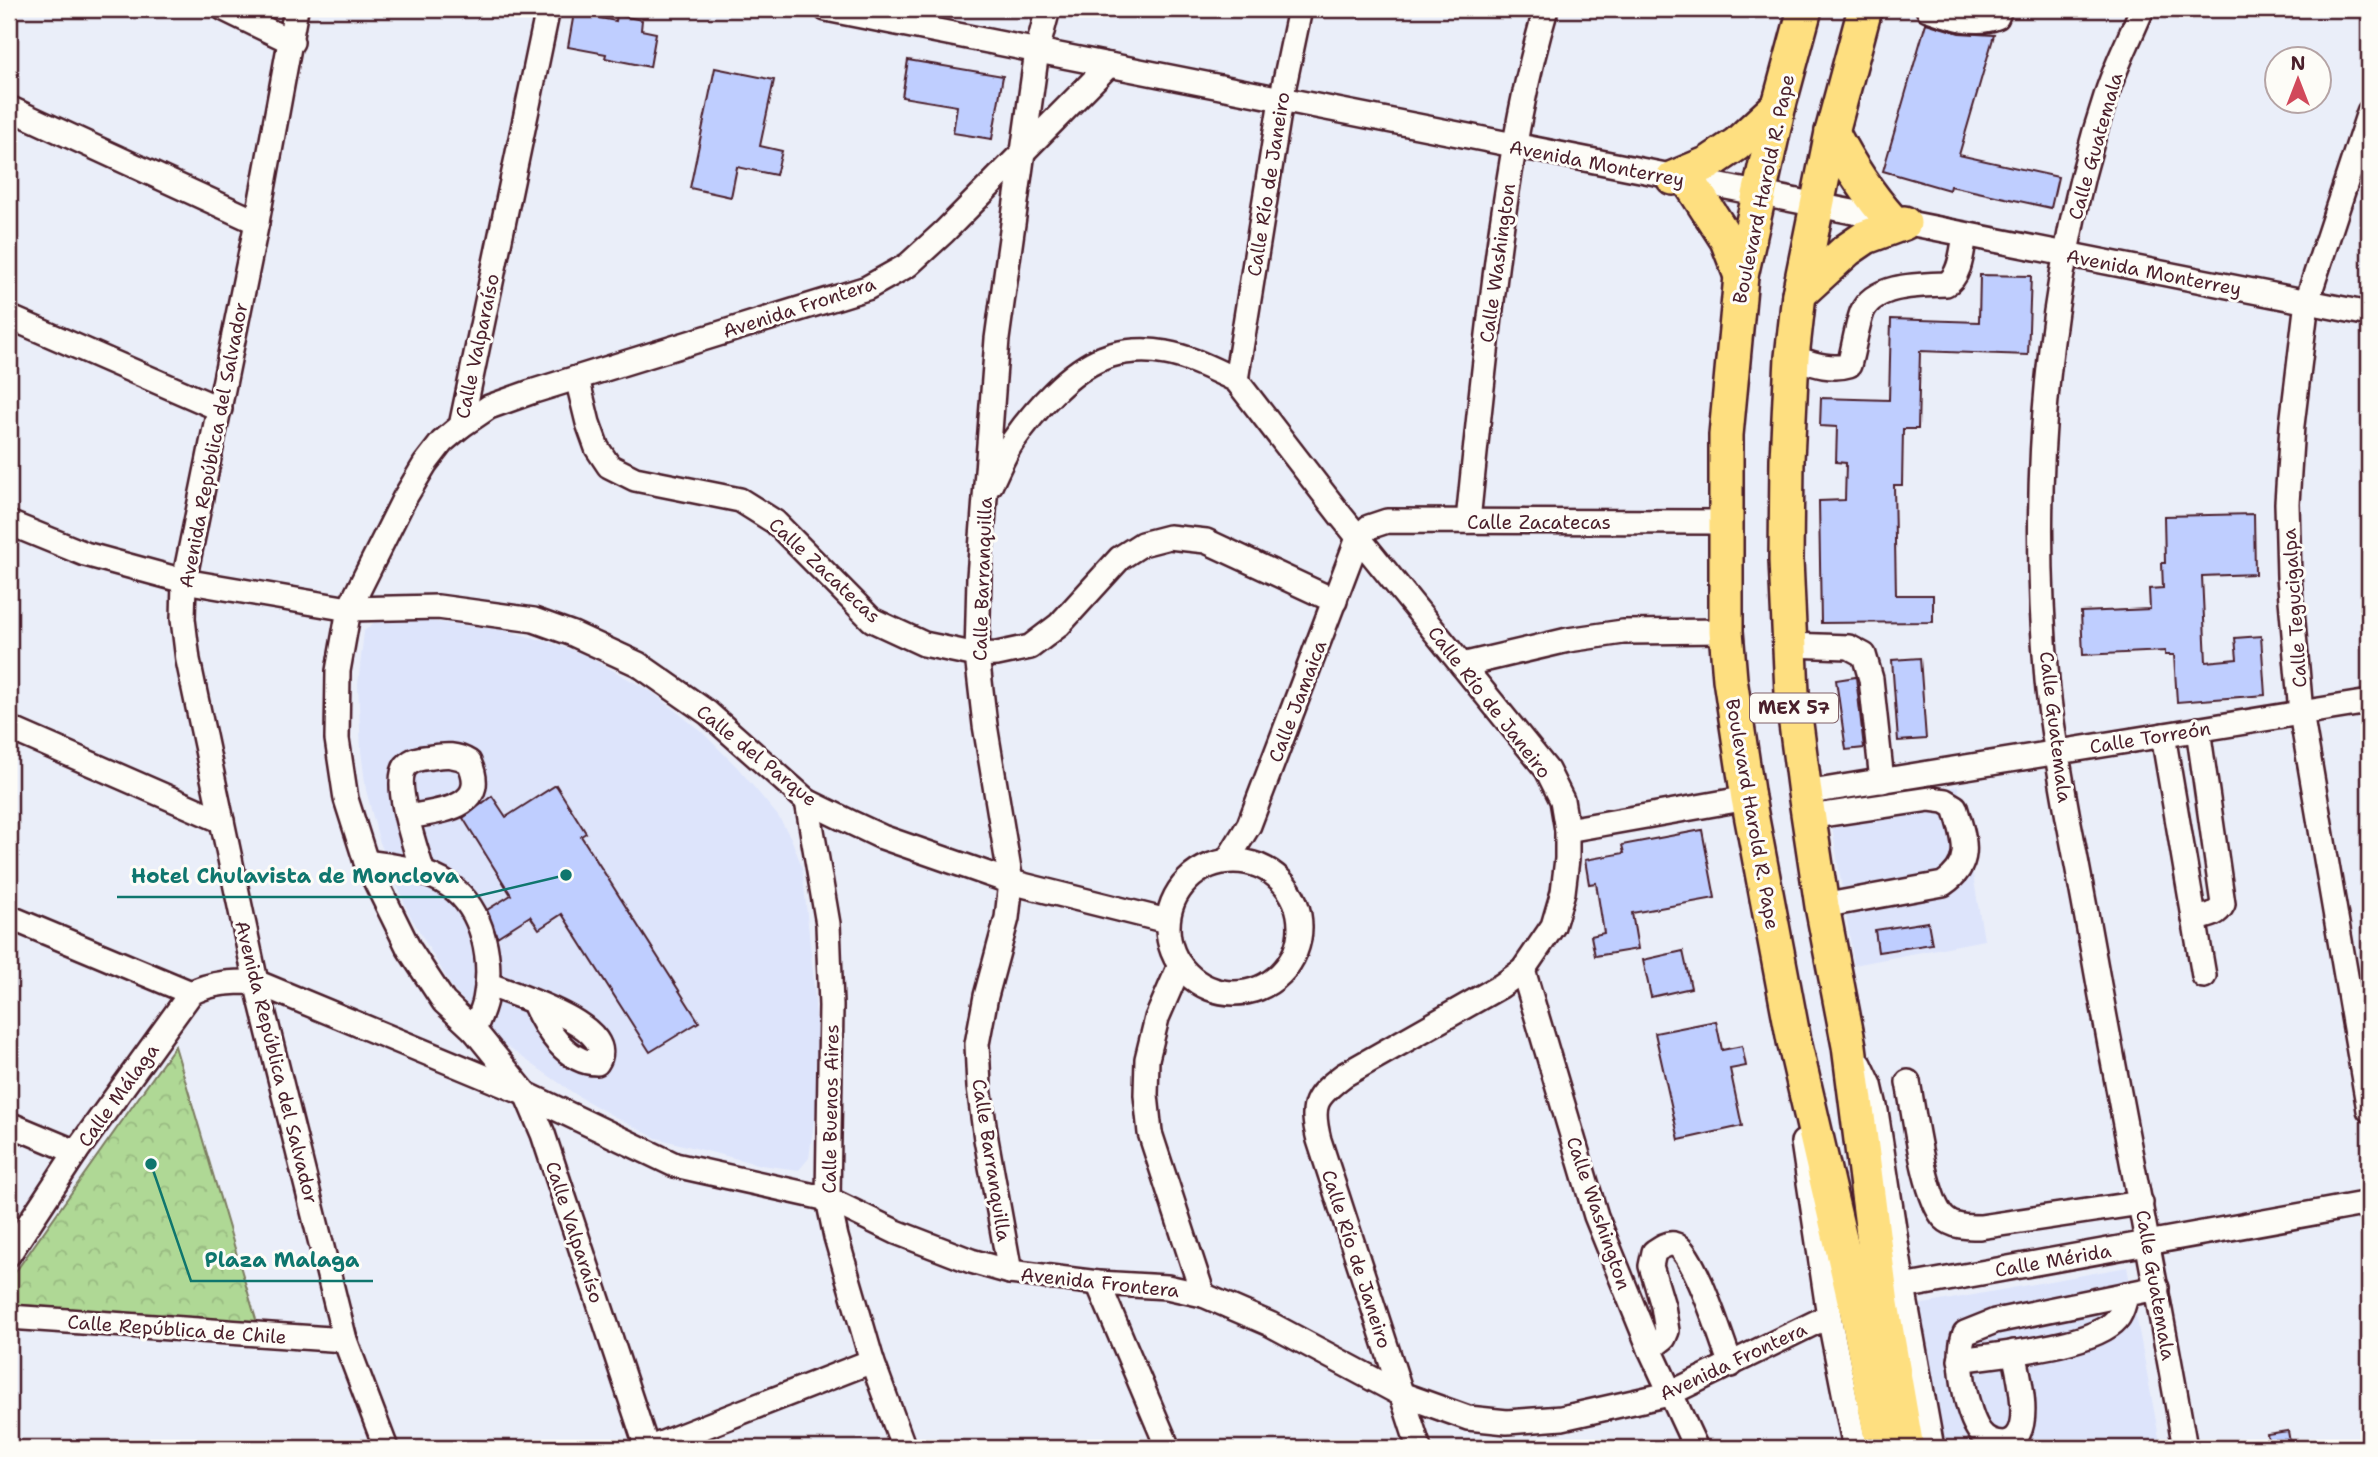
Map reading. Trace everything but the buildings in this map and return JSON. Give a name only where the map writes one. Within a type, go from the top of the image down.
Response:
[{"type":"highway","name":"Boulevard Harold R. Pape","points":[[1805,9],[1779,105],[1741,276],[1726,435],[1726,631],[1730,679],[1748,798],[1794,1041],[1856,1308],[1888,1409],[1907,1448]]},
{"type":"highway","name":"Boulevard Harold R. Pape","points":[[1865,9],[1832,132],[1799,294],[1792,357],[1786,535],[1792,693],[1822,906],[1849,1046],[1882,1304],[1888,1409],[1883,1448]]},
{"type":"highway","points":[[1741,276],[1727,240],[1681,179],[1737,144],[1779,105]]},
{"type":"highway","points":[[1799,294],[1847,250],[1866,237],[1898,222],[1875,201],[1850,168],[1832,132]]},
{"type":"street","points":[[224,9],[292,42]]},
{"type":"street","name":"Avenida República del Salvador","points":[[296,9],[257,222],[184,580],[183,619],[188,660],[256,982],[345,1340],[386,1448]]},
{"type":"street","name":"Calle Valparaíso","points":[[548,9],[461,426],[442,442],[425,464],[349,609],[338,671],[337,739],[346,799],[366,862],[409,949],[444,1002],[474,1030],[526,1094],[543,1134],[649,1448]]},
{"type":"street","name":"Avenida Monterrey","points":[[826,9],[2369,314]]},
{"type":"street","name":"Calle Barranquilla","points":[[1010,1272],[979,1087],[978,1044],[986,996],[1007,918],[1011,882],[985,725],[977,655],[979,577],[997,339],[1037,51],[1048,9]]},
{"type":"street","name":"Calle Río de Janeiro","points":[[1300,9],[1281,100],[1236,380],[1358,538],[1547,770],[1562,800],[1567,831],[1563,892],[1553,926],[1523,970],[1344,1076],[1327,1088],[1317,1102],[1314,1117],[1319,1140],[1419,1448]]},
{"type":"street","name":"Calle Washington","points":[[1468,522],[1486,336],[1514,146],[1546,9]]},
{"type":"street","points":[[1928,9],[1946,15],[1988,21],[1997,17],[2000,9]]},
{"type":"street","name":"Calle Guatemala","points":[[2142,9],[2109,88],[2087,161],[2065,254],[2045,404],[2042,556],[2047,680],[2056,752],[2185,1448]]},
{"type":"street","name":"Avenida Frontera","points":[[461,426],[489,407],[867,288],[908,265],[1110,65]]},
{"type":"street","points":[[9,108],[257,222]]},
{"type":"street","name":"Calle Tegucigalpa","points":[[2369,112],[2307,302],[2292,425],[2287,503],[2289,576],[2301,713],[2369,1110]]},
{"type":"street","points":[[1792,357],[1828,367],[1849,365],[1861,314],[1866,304],[1888,290],[1946,284],[1952,281],[1958,270],[1965,235]]},
{"type":"street","points":[[9,317],[220,409]]},
{"type":"street","points":[[985,496],[1012,442],[1040,408],[1073,375],[1102,358],[1137,351],[1167,353],[1236,380]]},
{"type":"street","name":"Calle Zacatecas","points":[[576,378],[597,448],[610,466],[635,479],[740,500],[775,522],[872,620],[924,644],[977,655],[1030,647],[1059,625],[1120,558],[1142,544],[1169,537],[1206,541],[1335,601]]},
{"type":"street","name":"Calle Zacatecas","points":[[1358,538],[1369,527],[1387,521],[1725,522]]},
{"type":"street","name":"Calle del Parque","points":[[9,523],[85,554],[184,580],[349,609],[438,607],[534,620],[573,634],[638,664],[708,713],[807,801],[882,837],[1011,882],[1167,921]]},
{"type":"street","name":"Calle Jamaica","points":[[1227,861],[1249,825],[1358,538]]},
{"type":"street","points":[[1462,665],[1567,640],[1623,632],[1726,631]]},
{"type":"street","points":[[1789,645],[1849,647],[1864,655],[1871,679],[1882,781]]},
{"type":"street","name":"Calle Torreón","points":[[1807,805],[1882,781],[2369,702]]},
{"type":"street","points":[[9,728],[222,821]]},
{"type":"street","points":[[2194,919],[2211,916],[2220,910],[2223,904],[2198,729]]},
{"type":"street","points":[[2163,735],[2204,976]]},
{"type":"street","points":[[1567,831],[1748,798]]},
{"type":"street","points":[[1807,805],[1930,799],[1945,801],[1955,807],[1963,836],[1963,865],[1956,876],[1943,884],[1822,906]]},
{"type":"street","name":"Calle Buenos Aires","points":[[807,801],[828,924],[831,1006],[828,1199],[836,1237],[872,1361],[904,1448]]},
{"type":"street","points":[[407,817],[423,873]]},
{"type":"street","points":[[1227,861],[1249,862],[1269,870],[1285,884],[1296,902],[1301,923],[1298,944],[1290,964],[1275,979],[1256,989],[1235,993],[1214,990],[1204,985],[1180,965],[1172,952],[1167,921],[1174,899],[1186,880],[1205,867],[1227,861]]},
{"type":"street","points":[[366,862],[423,873],[449,885],[465,900],[481,928],[489,968],[485,1000],[474,1030]]},
{"type":"street","points":[[9,917],[191,993],[206,985],[221,982],[256,982]]},
{"type":"street","points":[[1180,965],[1157,1018],[1147,1059],[1146,1095],[1150,1133],[1203,1295]]},
{"type":"street","name":"Calle Washington","points":[[1523,970],[1596,1216],[1669,1394],[1696,1448]]},
{"type":"street","name":"Avenida Frontera","points":[[256,982],[526,1094],[675,1165],[828,1199],[896,1232],[971,1261],[1010,1272],[1098,1283],[1167,1287],[1203,1295],[1270,1324],[1401,1394],[1468,1418],[1507,1422],[1562,1418],[1669,1394],[1829,1316]]},
{"type":"street","points":[[487,984],[534,1003]]},
{"type":"street","name":"Calle Málaga","points":[[9,1254],[76,1152],[191,993]]},
{"type":"street","points":[[1794,1041],[1796,1088],[1829,1316],[1855,1448]]},
{"type":"street","points":[[1849,1046],[1870,1085],[1876,1111],[1903,1287],[1932,1448]]},
{"type":"street","points":[[1908,1082],[1929,1188],[1945,1219],[1959,1226],[1980,1227],[2141,1203]]},
{"type":"street","points":[[9,1124],[76,1152]]},
{"type":"street","name":"Calle Mérida","points":[[1903,1287],[2369,1203]]},
{"type":"street","points":[[1650,1349],[1664,1338],[1667,1331],[1651,1266],[1654,1252],[1673,1244],[1682,1248],[1694,1268],[1731,1364]]},
{"type":"street","points":[[1098,1283],[1168,1448]]},
{"type":"street","points":[[2014,1352],[2023,1415],[2022,1428],[2016,1438],[2007,1443],[1994,1442],[1976,1426],[1970,1410],[1960,1360],[1961,1340],[1965,1333],[1995,1321],[2157,1288]]},
{"type":"street","points":[[1960,1360],[2085,1338],[2117,1319],[2127,1294]]},
{"type":"street","name":"Calle República de Chile","points":[[9,1317],[345,1340]]},
{"type":"street","points":[[649,1448],[872,1361]]},
{"type":"shaded area","points":[[404,618],[503,630],[585,655],[652,692],[702,732],[737,767],[778,816],[791,838],[802,867],[819,1058],[818,1093],[809,1158],[799,1170],[761,1165],[656,1138],[613,1116],[578,1096],[499,1041],[453,989],[408,912],[379,840],[366,790],[358,684],[364,631],[375,622]]},
{"type":"shaded area","points":[[1958,786],[1984,940],[1854,965],[1829,807]]},
{"type":"shaded area","points":[[2127,1267],[2161,1448],[1944,1448],[1918,1305]]},
{"type":"green space","points":[[175,1046],[257,1323],[9,1304],[9,1281]]},
{"type":"place","name":"Hotel Chulavista de Monclova","points":[[566,875]]},
{"type":"place","name":"Plaza Malaga","points":[[151,1164]]}]
